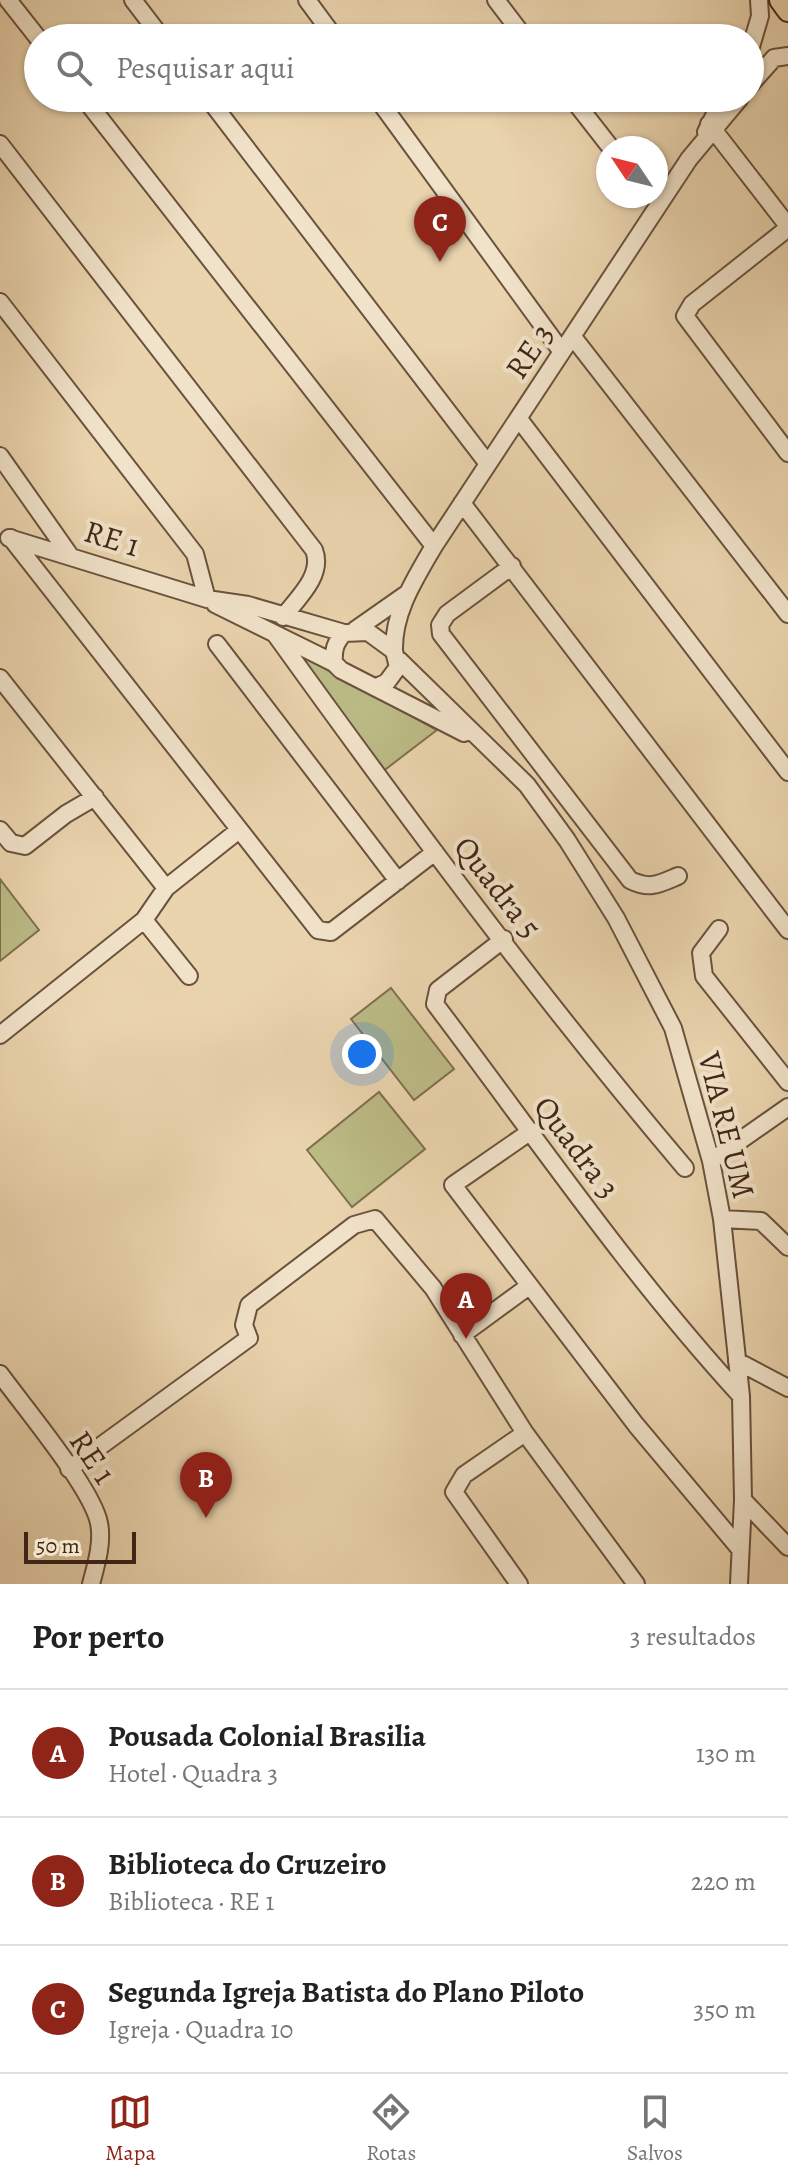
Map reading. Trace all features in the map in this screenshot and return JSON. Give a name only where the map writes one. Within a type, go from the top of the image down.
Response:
[{"type":"main road","points":[[780,0],[788,11]]},
{"type":"street","points":[[8,0],[27,24]]},
{"type":"street","points":[[133,0],[151,24]]},
{"type":"street","points":[[307,0],[325,24]]},
{"type":"street","points":[[496,0],[514,24]]},
{"type":"street","points":[[758,24],[759,0]]},
{"type":"street","points":[[764,69],[774,58],[788,56]]},
{"type":"street","points":[[95,112],[434,546]]},
{"type":"street","points":[[219,112],[488,464]]},
{"type":"street","points":[[387,112],[562,352]]},
{"type":"street","points":[[583,112],[602,136]]},
{"type":"street","name":"RE 3","points":[[712,127],[718,112]]},
{"type":"street","name":"RE 3","points":[[668,183],[726,112]]},
{"type":"street","points":[[712,127],[788,227],[692,304],[685,316],[788,453]]},
{"type":"street","points":[[0,144],[314,550],[317,567],[312,579],[283,617]]},
{"type":"street","name":"RE 3","points":[[397,656],[396,626],[407,594],[434,546],[573,337],[648,208]]},
{"type":"street","points":[[0,302],[195,554],[207,599]]},
{"type":"street","points":[[573,337],[788,614]]},
{"type":"street","points":[[519,419],[788,772]]},
{"type":"street","points":[[0,456],[69,554]]},
{"type":"street","points":[[462,503],[788,930]]},
{"type":"street","points":[[5,536],[314,927],[324,933],[331,932],[435,852]]},
{"type":"street","name":"RE 1","points":[[5,536],[207,599],[334,663]]},
{"type":"street","points":[[512,566],[447,614],[440,625],[441,634],[630,880],[643,887],[655,886],[678,876]]},
{"type":"street","name":"RE 3","points":[[350,632],[407,594]]},
{"type":"street","name":"RE 1","points":[[207,599],[248,605],[283,617],[350,632]]},
{"type":"street","points":[[350,632],[368,632],[397,656],[394,675],[377,687],[354,679],[334,663],[335,644],[350,632]]},
{"type":"street","name":"Quadra 5","points":[[275,634],[435,852],[606,1074],[685,1168]]},
{"type":"street","points":[[217,644],[398,881]]},
{"type":"street","name":"VIA RE UM","points":[[397,656],[479,741],[527,785],[567,840],[616,918],[673,1028],[711,1161],[722,1219],[741,1396],[743,1500],[739,1584]]},
{"type":"street","points":[[0,678],[166,888]]},
{"type":"street","name":"VIA RE UM","points":[[377,687],[479,741]]},
{"type":"street","points":[[0,830],[11,843],[25,846],[66,814],[95,797]]},
{"type":"street","points":[[0,1035],[144,920],[166,888],[239,830]]},
{"type":"street","points":[[144,920],[189,976]]},
{"type":"street","points":[[719,929],[701,953],[704,976],[788,1082]]},
{"type":"street","name":"Quadra 3","points":[[504,939],[438,990],[434,998],[686,1336],[741,1396]]},
{"type":"street","points":[[711,1161],[788,1107]]},
{"type":"street","points":[[531,1131],[453,1185],[636,1425],[740,1549]]},
{"type":"street","points":[[69,1469],[249,1338],[244,1325],[249,1305],[354,1225],[375,1219],[383,1224],[433,1288],[525,1433],[636,1584]]},
{"type":"street","points":[[722,1219],[761,1221],[788,1247]]},
{"type":"street","points":[[462,1335],[529,1286]]},
{"type":"street","points":[[737,1361],[788,1388]]},
{"type":"street","name":"RE 1","points":[[0,1374],[91,1499],[99,1524],[99,1550],[93,1584]]},
{"type":"street","points":[[510,1581],[454,1492],[464,1475],[525,1433]]},
{"type":"street","points":[[743,1500],[788,1547]]},
{"type":"shaded area","points":[[291,650],[437,730],[382,772]]},
{"type":"shaded area","points":[[0,879],[39,930],[0,961]]},
{"type":"shaded area","points":[[391,988],[454,1069],[414,1100],[351,1019]]},
{"type":"shaded area","points":[[379,1092],[425,1149],[352,1207],[307,1150]]},
{"type":"place","name":"Segunda Igreja Batista do Plano Piloto","points":[[440,262]]},
{"type":"place","name":"Pousada Colonial Brasilia","points":[[466,1339]]},
{"type":"place","name":"Biblioteca do Cruzeiro","points":[[206,1518]]}]
